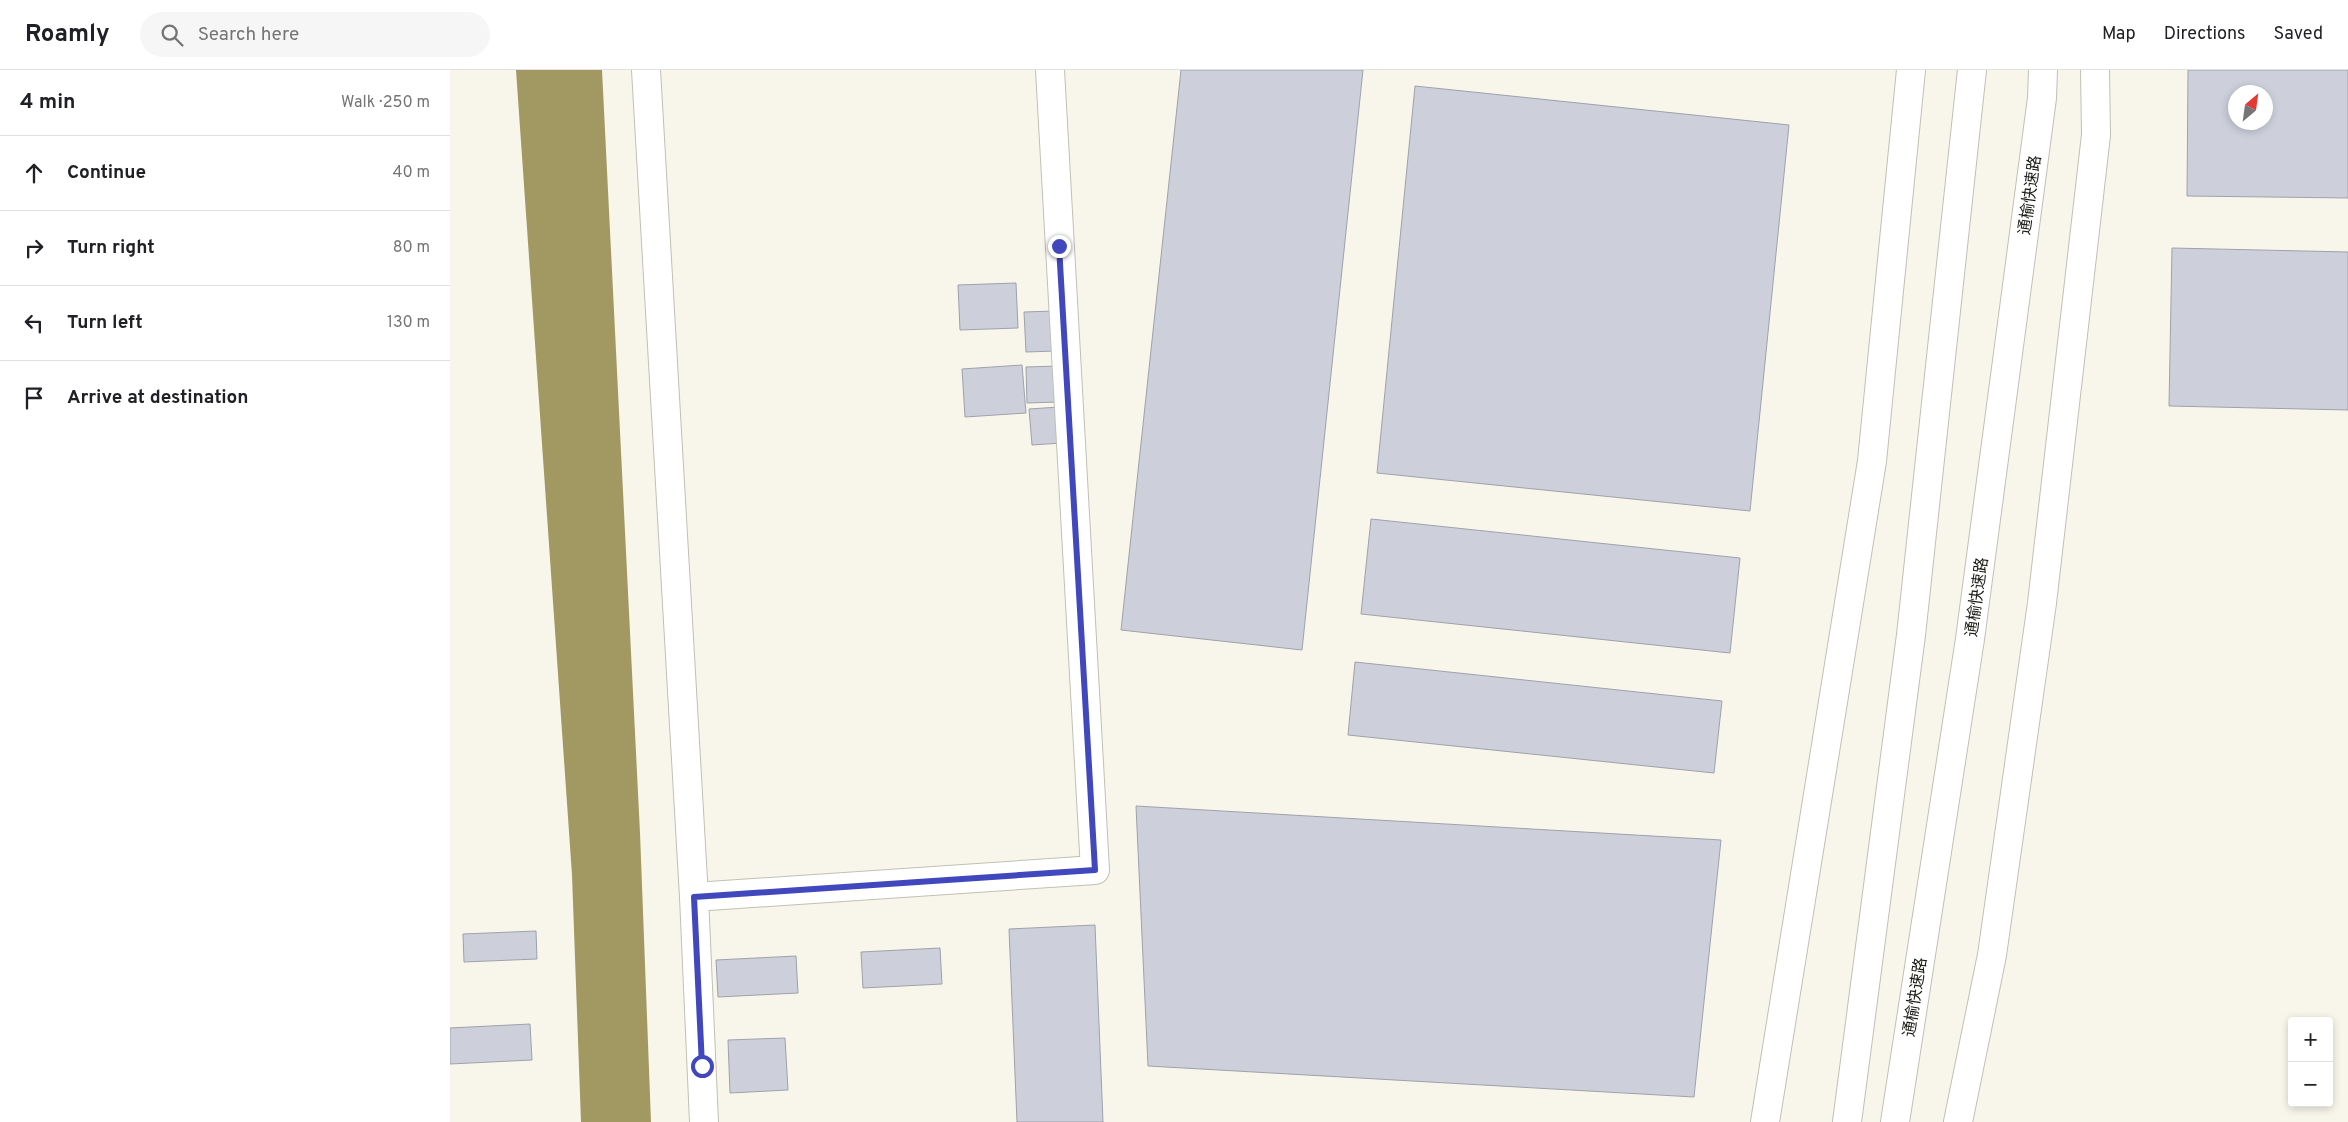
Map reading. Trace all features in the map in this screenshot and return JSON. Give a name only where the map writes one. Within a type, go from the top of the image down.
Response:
[{"type":"main road","points":[[646,70],[694,897],[704,1122]]},
{"type":"main road","points":[[694,897],[1095,870],[1050,70]]},
{"type":"main road","points":[[1765,1122],[1872,461],[1911,70]]},
{"type":"main road","points":[[1847,1122],[1911,635],[1972,70]]},
{"type":"main road","name":"通榆快速路","points":[[1895,1122],[1970,640],[2039,117],[2043,70]]},
{"type":"main road","points":[[1958,1122],[1992,955],[2042,603],[2096,135],[2095,70]]},
{"type":"shaded area","points":[[516,70],[602,70],[640,833],[651,1122],[581,1122],[572,875]]},
{"type":"building","points":[[1181,70],[1363,70],[1302,650],[1121,630]]},
{"type":"building","points":[[2188,70],[2348,70],[2348,198],[2187,196]]},
{"type":"building","points":[[1415,86],[1789,125],[1750,511],[1377,473]]},
{"type":"building","points":[[2172,248],[2348,252],[2348,410],[2169,406]]},
{"type":"building","points":[[1016,283],[1018,328],[960,330],[958,285]]},
{"type":"building","points":[[1054,311],[1056,351],[1026,352],[1024,312]]},
{"type":"building","points":[[1022,365],[1026,413],[965,417],[962,369]]},
{"type":"building","points":[[1057,366],[1058,402],[1027,403],[1026,367]]},
{"type":"building","points":[[1059,407],[1062,443],[1032,445],[1029,409]]},
{"type":"building","points":[[1371,519],[1740,558],[1730,653],[1361,614]]},
{"type":"building","points":[[1355,662],[1722,701],[1714,773],[1348,735]]},
{"type":"building","points":[[1136,806],[1721,840],[1694,1097],[1148,1066]]},
{"type":"building","points":[[1095,925],[1103,1122],[1017,1122],[1009,929]]},
{"type":"building","points":[[536,931],[537,959],[464,962],[463,934]]},
{"type":"building","points":[[940,948],[942,984],[863,988],[861,952]]},
{"type":"building","points":[[796,956],[798,993],[718,997],[716,960]]},
{"type":"building","points":[[530,1024],[532,1060],[450,1064],[450,1028]]},
{"type":"building","points":[[785,1038],[788,1090],[730,1093],[728,1040]]},
{"type":"route","points":[[702,1066],[694,897],[1095,870],[1059,246]]}]
